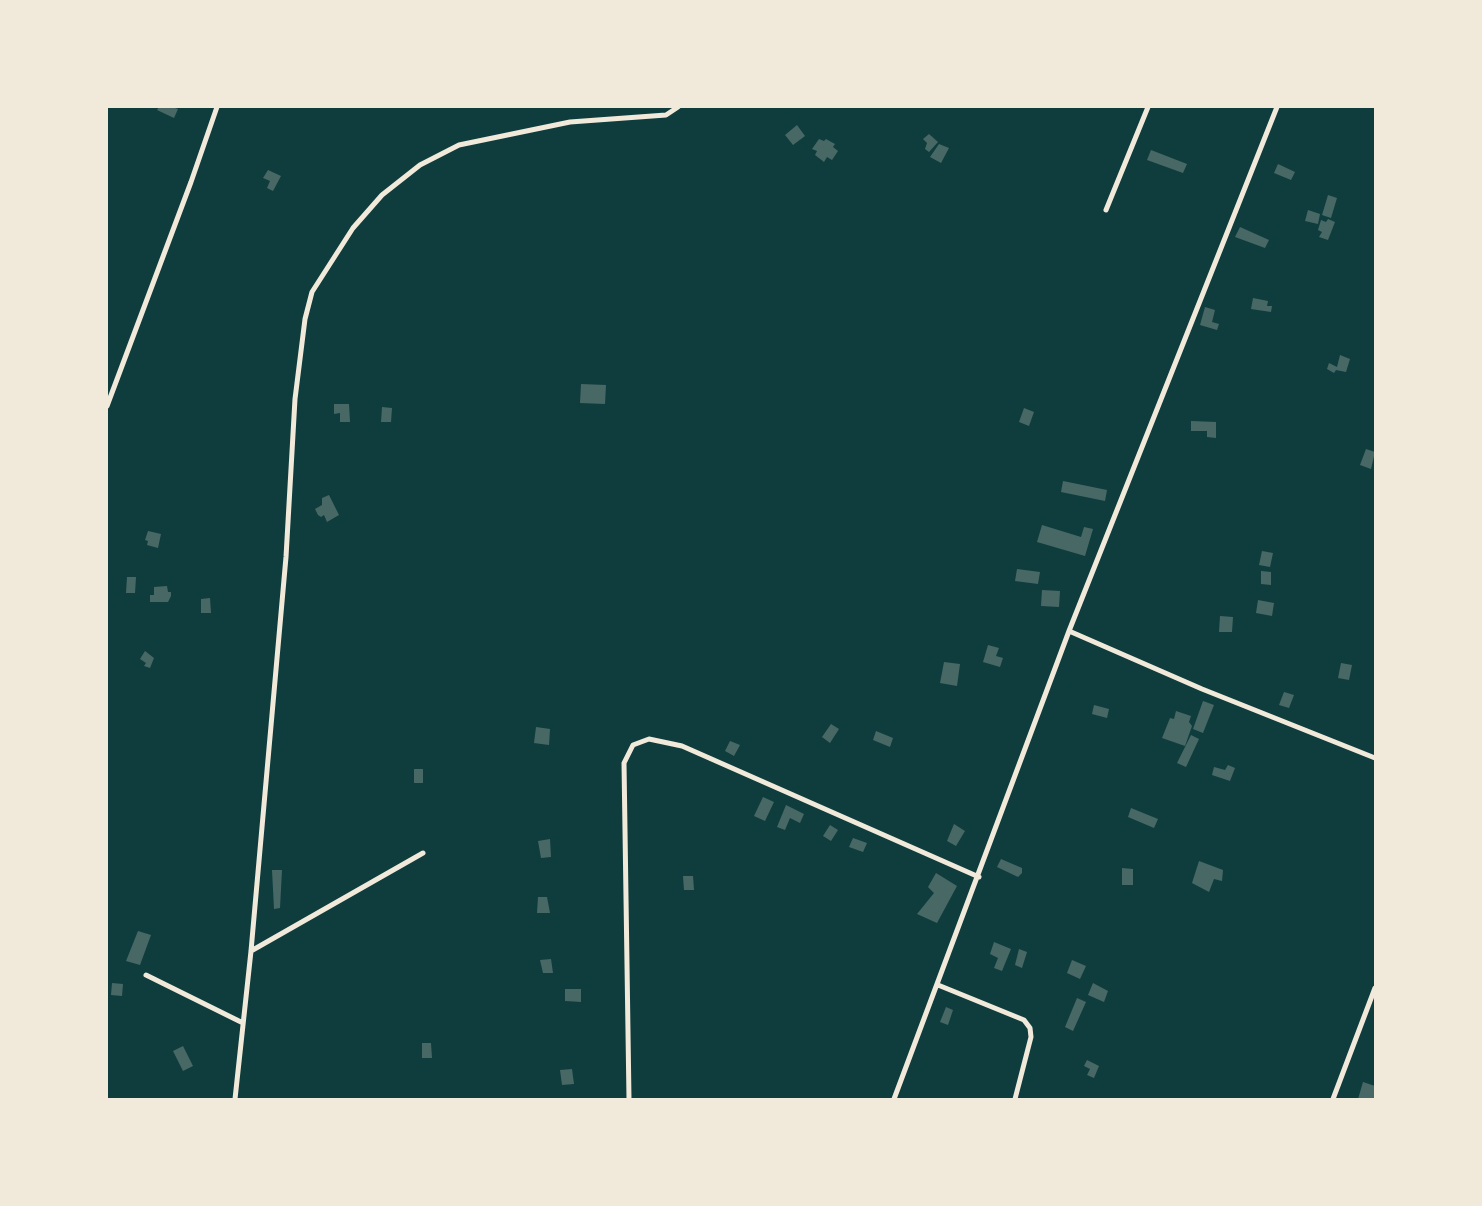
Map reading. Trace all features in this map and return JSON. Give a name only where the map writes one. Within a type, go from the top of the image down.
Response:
[{"type":"street","points":[[107,406],[217,107]]},
{"type":"street","points":[[235,1099],[286,557],[295,399],[305,319],[312,292],[353,228],[382,195],[420,165],[459,145],[570,122],[666,115],[678,107]]},
{"type":"street","points":[[1106,210],[1148,107]]},
{"type":"street","points":[[894,1099],[1069,631],[1277,107]]},
{"type":"street","points":[[1069,631],[1202,689],[1375,758]]},
{"type":"street","points":[[629,1099],[624,764],[633,745],[649,739],[682,746],[979,877]]},
{"type":"street","points":[[251,951],[423,853]]},
{"type":"street","points":[[146,975],[243,1023]]},
{"type":"street","points":[[938,985],[1024,1020],[1030,1028],[1031,1037],[1015,1099]]},
{"type":"street","points":[[1333,1099],[1375,988]]},
{"type":"building","points":[[159,107],[178,109],[174,118],[157,110]]},
{"type":"building","points":[[797,125],[805,136],[793,145],[785,135]]},
{"type":"building","points":[[929,134],[938,142],[929,152],[925,149],[927,143],[923,139]]},
{"type":"building","points":[[819,139],[835,144],[833,147],[838,151],[832,160],[827,157],[824,162],[815,155],[817,151],[812,149]]},
{"type":"building","points":[[939,144],[949,148],[941,163],[930,157]]},
{"type":"building","points":[[1151,150],[1187,164],[1183,173],[1147,160]]},
{"type":"building","points":[[1278,164],[1295,172],[1291,180],[1274,173]]},
{"type":"building","points":[[268,170],[281,176],[273,191],[267,188],[270,181],[263,178]]},
{"type":"building","points":[[1328,195],[1337,198],[1331,218],[1322,215]]},
{"type":"building","points":[[1308,210],[1320,214],[1318,224],[1305,221]]},
{"type":"building","points":[[1328,219],[1335,222],[1328,240],[1319,237],[1322,232],[1318,230],[1321,220],[1326,222]]},
{"type":"building","points":[[1240,227],[1269,240],[1265,248],[1235,237]]},
{"type":"building","points":[[1253,298],[1268,301],[1267,306],[1272,306],[1271,312],[1251,309]]},
{"type":"building","points":[[1205,307],[1215,310],[1212,322],[1219,324],[1217,330],[1200,325]]},
{"type":"building","points":[[1340,355],[1350,359],[1346,372],[1336,370],[1334,373],[1327,369],[1329,363],[1337,367]]},
{"type":"building","points":[[581,384],[606,385],[605,404],[580,403]]},
{"type":"building","points":[[334,404],[349,404],[350,422],[340,422],[340,413],[334,414]]},
{"type":"building","points":[[382,407],[392,408],[391,422],[381,422]]},
{"type":"building","points":[[1024,408],[1034,412],[1029,426],[1019,422]]},
{"type":"building","points":[[1191,421],[1216,422],[1216,438],[1207,437],[1207,431],[1191,431]]},
{"type":"building","points":[[1366,449],[1375,452],[1371,469],[1360,465]]},
{"type":"building","points":[[1063,481],[1107,490],[1105,501],[1061,492]]},
{"type":"building","points":[[329,495],[339,515],[327,522],[324,515],[318,515],[315,509],[322,505],[322,498]]},
{"type":"building","points":[[1042,525],[1081,537],[1084,527],[1093,529],[1085,556],[1037,542]]},
{"type":"building","points":[[148,531],[161,534],[158,548],[147,545],[148,541],[145,540]]},
{"type":"building","points":[[1262,551],[1273,553],[1270,567],[1259,565]]},
{"type":"building","points":[[1017,569],[1040,572],[1038,584],[1015,581]]},
{"type":"building","points":[[1261,571],[1271,572],[1271,585],[1261,584]]},
{"type":"building","points":[[127,577],[136,577],[135,593],[126,593]]},
{"type":"building","points":[[167,586],[168,592],[171,592],[168,602],[150,602],[154,587]]},
{"type":"building","points":[[1042,590],[1060,591],[1059,607],[1041,606]]},
{"type":"building","points":[[210,598],[211,613],[201,613],[201,599]]},
{"type":"building","points":[[1258,600],[1274,603],[1272,616],[1256,613]]},
{"type":"building","points":[[1220,616],[1233,617],[1232,632],[1219,632]]},
{"type":"building","points":[[988,645],[999,648],[996,656],[1003,658],[1000,667],[983,662]]},
{"type":"building","points":[[145,651],[154,658],[150,668],[144,666],[146,663],[140,659]]},
{"type":"building","points":[[944,662],[960,664],[957,686],[940,683]]},
{"type":"building","points":[[1341,663],[1352,665],[1349,680],[1338,678]]},
{"type":"building","points":[[1284,692],[1294,695],[1289,708],[1279,705]]},
{"type":"building","points":[[1203,701],[1214,705],[1203,733],[1193,729]]},
{"type":"building","points":[[1094,705],[1109,709],[1107,718],[1092,714]]},
{"type":"building","points":[[1176,711],[1191,716],[1189,722],[1192,726],[1185,746],[1162,738],[1170,718],[1174,719]]},
{"type":"building","points":[[831,724],[839,729],[830,743],[822,737]]},
{"type":"building","points":[[536,727],[550,729],[549,745],[534,743]]},
{"type":"building","points":[[876,731],[893,738],[890,747],[873,740]]},
{"type":"building","points":[[1191,735],[1199,739],[1186,767],[1177,763]]},
{"type":"building","points":[[730,741],[740,745],[734,756],[725,751]]},
{"type":"building","points":[[1228,765],[1235,768],[1230,781],[1212,775],[1214,767],[1225,770]]},
{"type":"building","points":[[414,769],[423,769],[423,783],[414,783]]},
{"type":"building","points":[[763,797],[774,802],[765,821],[754,816]]},
{"type":"building","points":[[786,805],[804,814],[800,823],[790,818],[785,830],[777,827]]},
{"type":"building","points":[[1131,808],[1158,819],[1154,828],[1128,817]]},
{"type":"building","points":[[954,824],[965,831],[956,846],[947,841]]},
{"type":"building","points":[[830,825],[838,830],[831,841],[823,836]]},
{"type":"building","points":[[853,838],[867,843],[863,852],[849,847]]},
{"type":"building","points":[[550,839],[551,857],[541,858],[538,841]]},
{"type":"building","points":[[1001,859],[1022,868],[1022,873],[1018,877],[997,867]]},
{"type":"building","points":[[1199,861],[1223,870],[1222,881],[1214,879],[1209,892],[1192,883]]},
{"type":"building","points":[[1122,868],[1133,869],[1133,885],[1122,885]]},
{"type":"building","points":[[272,870],[282,870],[280,908],[274,909]]},
{"type":"building","points":[[936,873],[957,886],[937,923],[917,914],[934,893],[928,887]]},
{"type":"building","points":[[683,876],[693,876],[694,890],[684,890]]},
{"type":"building","points":[[538,897],[547,897],[550,913],[537,913]]},
{"type":"building","points":[[138,931],[151,935],[140,965],[126,961]]},
{"type":"building","points":[[994,942],[1011,949],[1002,971],[994,968],[998,958],[990,954]]},
{"type":"building","points":[[1019,949],[1027,952],[1022,968],[1015,965]]},
{"type":"building","points":[[551,959],[553,973],[543,973],[540,960]]},
{"type":"building","points":[[1072,960],[1086,966],[1080,979],[1067,973]]},
{"type":"building","points":[[112,983],[123,984],[122,996],[111,995]]},
{"type":"building","points":[[1093,983],[1108,991],[1104,1002],[1088,995]]},
{"type":"building","points":[[565,989],[581,989],[581,1002],[565,1001]]},
{"type":"building","points":[[1077,998],[1086,1002],[1073,1031],[1065,1027]]},
{"type":"building","points":[[946,1007],[953,1010],[948,1025],[940,1022]]},
{"type":"building","points":[[422,1043],[431,1043],[432,1058],[422,1058]]},
{"type":"building","points":[[183,1046],[193,1066],[183,1071],[173,1051]]},
{"type":"building","points":[[1087,1060],[1099,1066],[1094,1078],[1087,1075],[1090,1069],[1084,1066]]},
{"type":"building","points":[[572,1069],[574,1084],[562,1085],[560,1070]]},
{"type":"building","points":[[1363,1082],[1375,1086],[1375,1099],[1358,1099]]}]
